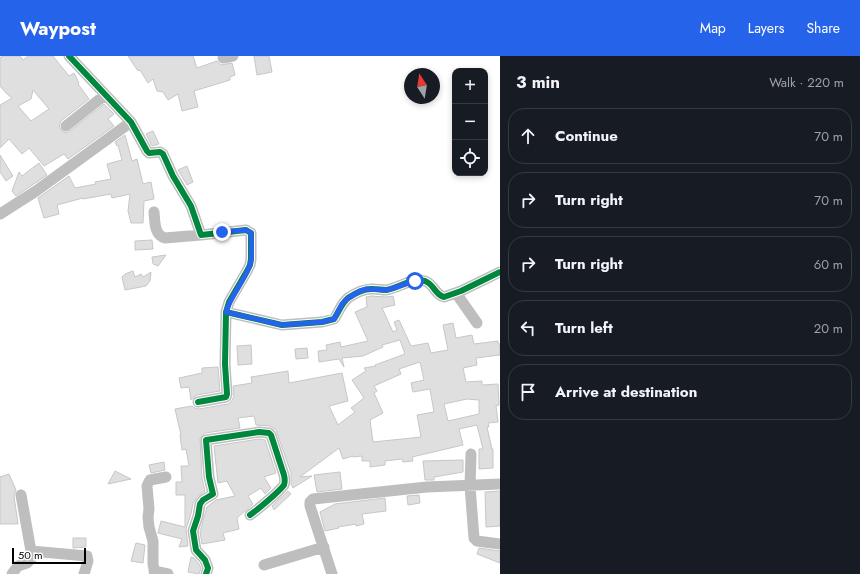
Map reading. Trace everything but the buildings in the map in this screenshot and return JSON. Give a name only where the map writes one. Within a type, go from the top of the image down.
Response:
[{"type":"street","points":[[69,56],[132,122],[147,151],[150,153],[162,152],[173,176],[191,206],[201,235]]},
{"type":"street","points":[[66,126],[105,95]]},
{"type":"street","points":[[0,214],[36,191],[132,122]]},
{"type":"street","points":[[154,212],[156,231],[161,237],[165,238],[246,230],[251,233],[250,265],[229,302],[226,312],[225,364],[227,394],[226,397],[198,402]]},
{"type":"street","points":[[226,312],[290,326],[322,322],[331,320],[337,315],[342,304],[347,299],[360,291],[367,289],[387,290],[410,281],[421,281],[432,285],[439,296],[444,297],[456,293],[500,272]]},
{"type":"street","points":[[456,293],[477,323]]},
{"type":"street","points":[[206,574],[208,568],[205,560],[196,550],[193,531],[200,504],[203,500],[213,494],[209,476],[206,440],[259,432],[268,433],[271,435],[285,482],[283,486],[260,509],[250,515]]},
{"type":"street","points":[[471,454],[470,486],[474,538],[477,541],[500,544]]},
{"type":"street","points":[[166,477],[150,480],[147,486],[149,527],[153,541],[154,573],[168,574]]},
{"type":"street","points":[[332,574],[310,506],[310,502],[313,499],[426,487],[500,484]]},
{"type":"street","points":[[12,574],[18,566],[31,559],[31,551],[21,495]]},
{"type":"street","points":[[264,564],[324,547]]},
{"type":"street","points":[[31,551],[87,556],[88,561],[84,574]]},
{"type":"cycle path","points":[[69,56],[131,122],[147,151],[149,153],[160,152],[163,154],[173,176],[191,206],[201,235],[246,230],[251,233],[250,265],[229,302],[226,312],[225,364],[227,394],[226,397],[198,402]]},
{"type":"cycle path","points":[[226,312],[282,325],[322,322],[334,319],[346,300],[363,290],[386,290],[415,280],[420,280],[428,282],[438,294],[444,297],[461,291],[500,272]]},
{"type":"cycle path","points":[[206,574],[208,568],[205,560],[196,550],[193,531],[200,504],[203,500],[213,494],[209,477],[206,440],[259,432],[269,433],[271,435],[284,475],[284,485],[250,515]]},
{"type":"route","points":[[222,232],[246,230],[250,231],[251,233],[250,265],[229,302],[226,312],[290,326],[322,322],[334,319],[342,304],[360,291],[367,289],[387,290],[410,281],[415,281]]}]
